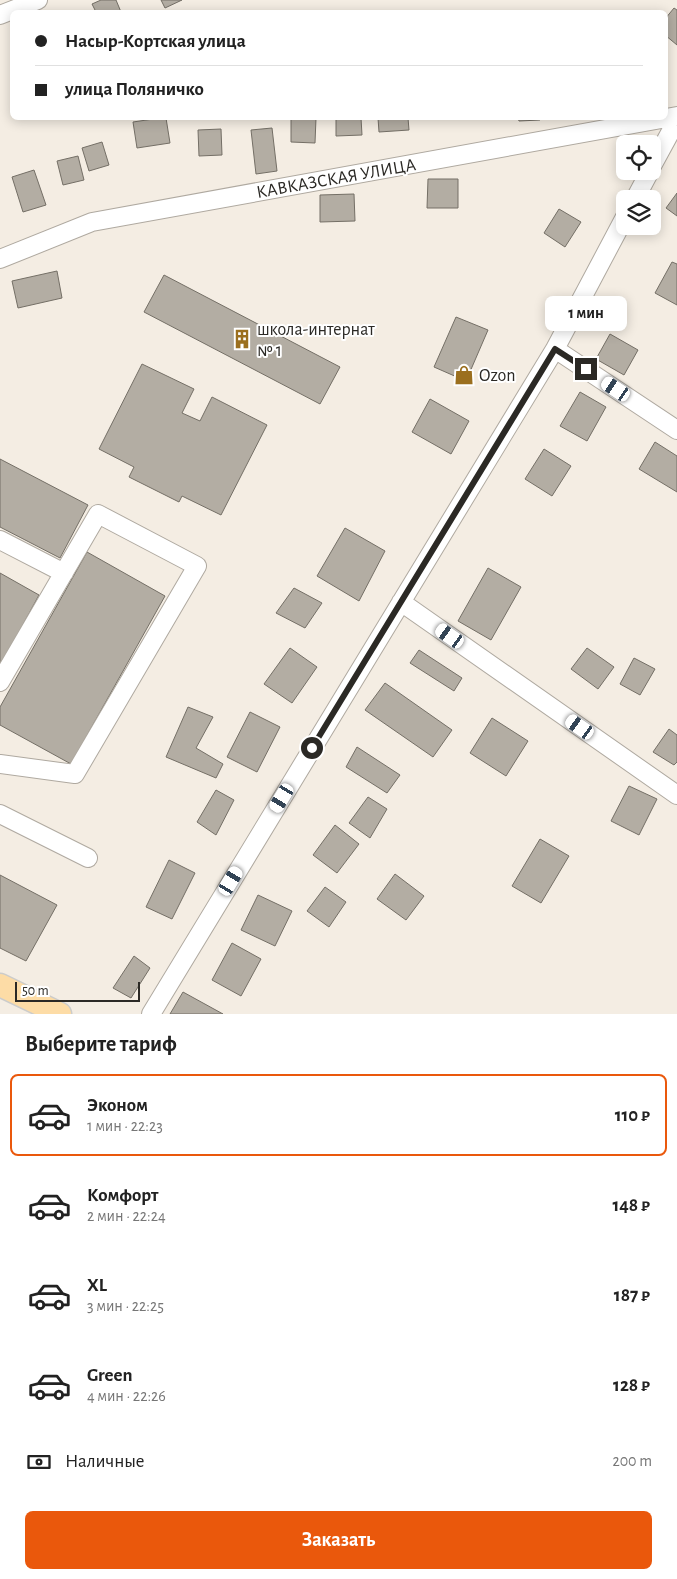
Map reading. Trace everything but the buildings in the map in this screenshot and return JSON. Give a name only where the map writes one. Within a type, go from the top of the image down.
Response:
[{"type":"main road","points":[[0,985],[60,1014]]},
{"type":"street","points":[[13,10],[38,0]]},
{"type":"street","points":[[661,149],[677,118]]},
{"type":"street","name":"КАВКАЗСКАЯ УЛИЦА","points":[[0,259],[92,222],[666,120]]},
{"type":"street","points":[[151,1014],[555,349],[616,234]]},
{"type":"street","points":[[555,349],[677,430]]},
{"type":"street","points":[[0,682],[98,514],[196,566],[75,774],[0,764]]},
{"type":"street","points":[[0,540],[64,573]]},
{"type":"street","points":[[401,602],[677,795]]},
{"type":"street","points":[[0,814],[88,858]]},
{"type":"place","name":"школа-интернат № 1","points":[[242,339]]},
{"type":"place","name":"Ozon","points":[[464,375]]},
{"type":"route","points":[[312,748],[555,349],[586,369]]}]
